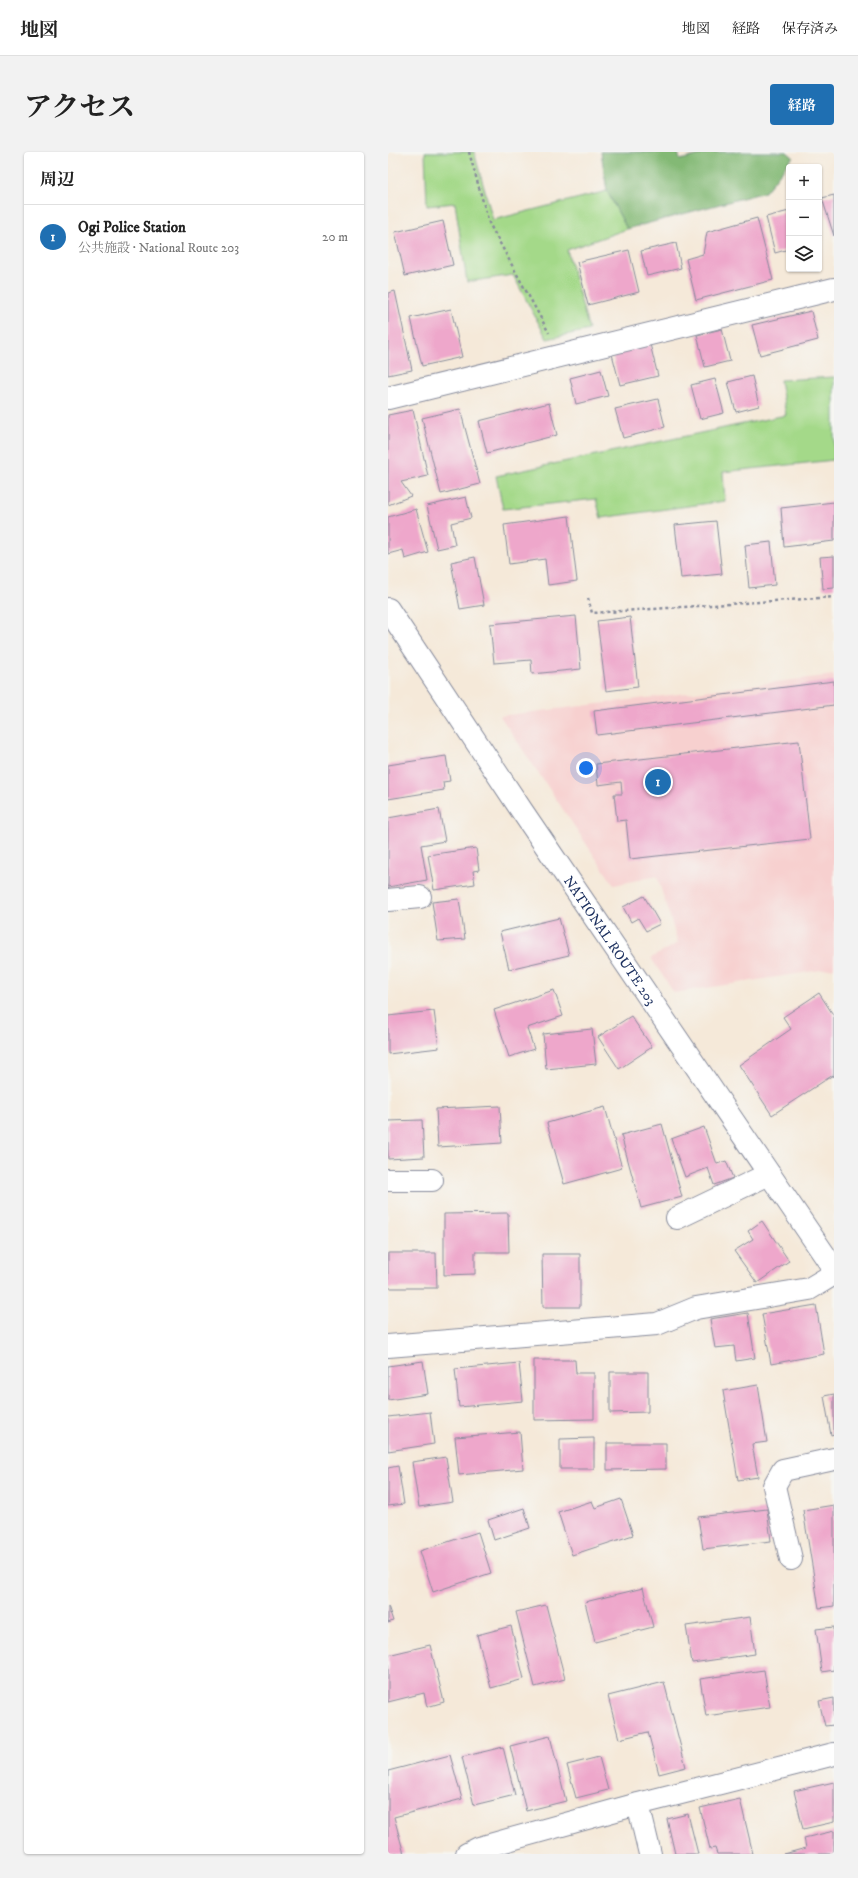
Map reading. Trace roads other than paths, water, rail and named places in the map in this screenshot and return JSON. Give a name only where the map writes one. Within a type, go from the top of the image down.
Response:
[{"type":"main road","points":[[388,398],[834,289]]},
{"type":"main road","name":"NATIONAL ROUTE 203","points":[[388,609],[834,1269]]},
{"type":"main road","points":[[388,900],[420,897]]},
{"type":"main road","points":[[678,1218],[769,1174]]},
{"type":"main road","points":[[388,1180],[432,1180]]},
{"type":"main road","points":[[388,1346],[656,1324],[696,1308],[809,1289],[834,1274]]},
{"type":"main road","points":[[791,1559],[774,1486],[782,1470],[834,1459]]},
{"type":"main road","points":[[466,1854],[479,1848],[638,1804],[834,1754]]},
{"type":"main road","points":[[638,1804],[650,1854]]},
{"type":"place","name":"Ogi Police Station","points":[[658,782]]}]
